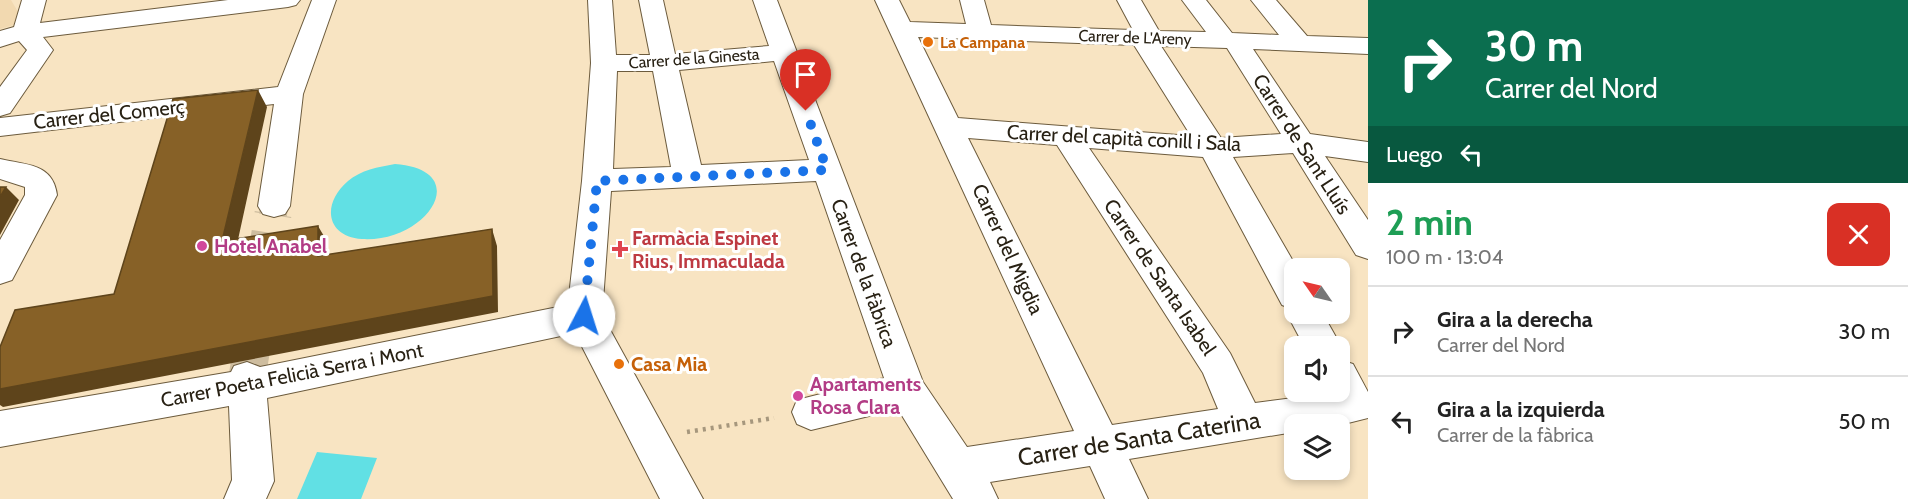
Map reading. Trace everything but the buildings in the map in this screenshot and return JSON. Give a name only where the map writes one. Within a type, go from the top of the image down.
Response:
[{"type":"street","points":[[12,35],[33,0]]},
{"type":"street","points":[[12,35],[288,0]]},
{"type":"street","points":[[274,206],[289,94],[324,0]]},
{"type":"street","points":[[600,0],[604,63],[597,181],[584,316],[682,499]]},
{"type":"street","points":[[651,0],[688,177]]},
{"type":"street","name":"Carrer de la fàbrica","points":[[765,0],[907,390],[967,484]]},
{"type":"street","name":"Carrer del Migdia","points":[[888,0],[1127,499]]},
{"type":"street","points":[[972,0],[981,32]]},
{"type":"street","points":[[1129,0],[1146,37],[1213,148],[1284,277]]},
{"type":"street","name":"Carrer de Sant Lluís","points":[[1194,0],[1230,41],[1303,143],[1368,246]]},
{"type":"street","points":[[1263,0],[1298,42]]},
{"type":"street","name":"Carrer de L'Areny","points":[[903,29],[1368,46]]},
{"type":"street","points":[[0,107],[40,50],[12,35]]},
{"type":"street","name":"Carrer de la Ginesta","points":[[604,63],[663,63],[784,52]]},
{"type":"street","name":"Carrer del Comerç","points":[[0,127],[289,94]]},
{"type":"street","name":"Carrer del capità conill i Sala","points":[[951,128],[1213,148],[1303,143],[1368,152]]},
{"type":"street","name":"Carrer de Santa Isabel","points":[[1066,136],[1217,364],[1244,422]]},
{"type":"street","points":[[0,169],[34,179],[39,183],[41,195],[0,272]]},
{"type":"street","points":[[597,181],[827,170]]},
{"type":"street","name":"Carrer Poeta Felicià Serra i Mont","points":[[0,429],[584,316]]},
{"type":"street","points":[[245,499],[253,481],[247,382]]},
{"type":"street","points":[[811,412],[907,390]]},
{"type":"street","name":"Carrer de Santa Caterina","points":[[967,484],[1101,445],[1244,422],[1310,402]]},
{"type":"path","points":[[651,438],[811,412]]},
{"type":"shaded area","points":[[0,0],[11,0],[24,22],[0,29]]},
{"type":"water","points":[[395,164],[419,169],[433,179],[437,191],[433,205],[422,219],[406,230],[385,237],[362,239],[350,237],[341,232],[334,225],[331,217],[334,199],[340,190],[358,174]]},
{"type":"water","points":[[317,452],[377,458],[361,499],[297,499]]},
{"type":"tunnel","points":[[273,215],[274,206]]},
{"type":"tunnel","points":[[247,378],[273,214]]},
{"type":"place","name":"La Campana","points":[[928,42]]},
{"type":"place","name":"Hotel Anabel","points":[[202,246]]},
{"type":"place","name":"Farmàcia Espinet Rius, Immaculada","points":[[620,249]]},
{"type":"place","name":"Casa Mia","points":[[619,364]]},
{"type":"place","name":"Apartaments Rosa Clara","points":[[798,396]]},
{"type":"route","points":[[584,316],[597,181],[827,170],[806,111]]}]
